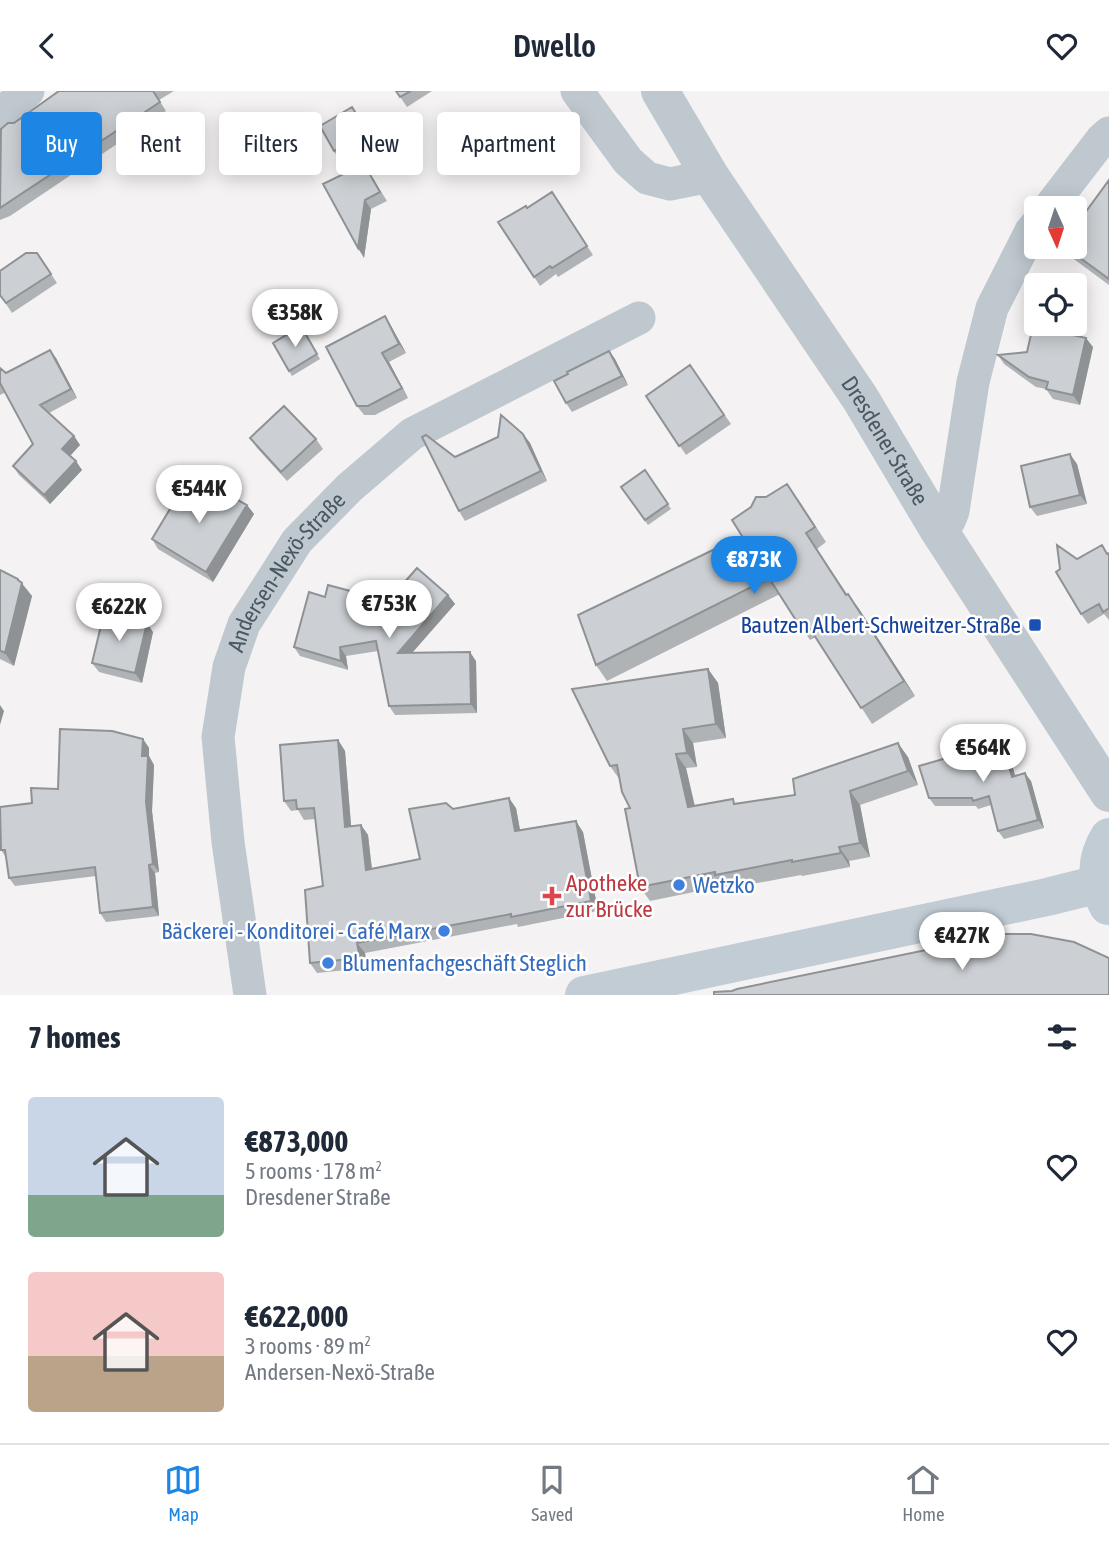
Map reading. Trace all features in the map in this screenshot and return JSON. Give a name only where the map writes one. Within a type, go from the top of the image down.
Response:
[{"type":"main road","points":[[584,995],[644,989],[1047,897],[1104,896],[1098,865],[1109,837]]},
{"type":"street","points":[[0,114],[28,91]]},
{"type":"street","points":[[577,91],[628,161],[647,178],[670,184],[710,176]]},
{"type":"street","name":"Dresdener Straße","points":[[660,91],[710,176],[860,398],[938,529],[1109,793]]},
{"type":"street","points":[[1058,196],[1109,133]]},
{"type":"street","points":[[938,529],[949,521],[953,511],[973,382],[992,308],[1024,245]]},
{"type":"street","name":"Andersen-Nexö-Straße","points":[[250,995],[228,842],[218,737],[229,667],[244,624],[297,541],[349,488],[412,434],[639,318]]},
{"type":"building","points":[[59,91],[153,91],[160,102],[145,112],[116,112],[116,131],[102,140],[102,112],[29,112]]},
{"type":"building","points":[[396,91],[411,91],[400,97]]},
{"type":"building","points":[[336,116],[334,151],[322,130],[322,125]]},
{"type":"building","points":[[21,118],[21,175],[50,175],[0,208],[1,129],[8,123],[14,123]]},
{"type":"building","points":[[341,175],[370,175],[380,192],[365,200],[358,248],[323,184]]},
{"type":"building","points":[[1109,180],[1109,279],[1082,259],[1087,259],[1087,210]]},
{"type":"building","points":[[552,192],[587,246],[534,277],[498,222]]},
{"type":"building","points":[[26,253],[37,253],[51,274],[6,303],[0,295],[0,271]]},
{"type":"building","points":[[385,316],[399,344],[382,353],[402,388],[368,406],[357,406],[326,347]]},
{"type":"building","points":[[301,326],[317,354],[289,371],[273,343]]},
{"type":"building","points":[[1031,336],[1086,338],[1073,395],[1046,389],[1048,382],[1029,377],[998,355],[1027,352]]},
{"type":"building","points":[[50,350],[71,389],[40,405],[74,436],[62,449],[76,461],[44,495],[13,466],[33,444],[0,383],[0,368],[6,373]]},
{"type":"building","points":[[609,351],[622,376],[566,403],[554,381]]},
{"type":"building","points":[[690,365],[724,415],[679,446],[646,396]]},
{"type":"building","points":[[284,406],[316,439],[281,472],[250,438]]},
{"type":"building","points":[[501,415],[523,434],[541,471],[459,511],[422,437],[426,435],[455,457],[498,437]]},
{"type":"building","points":[[1070,454],[1080,495],[1030,507],[1021,466]]},
{"type":"building","points":[[645,470],[668,504],[645,520],[621,487]]},
{"type":"building","points":[[188,479],[221,499],[225,493],[247,505],[206,572],[152,539]]},
{"type":"building","points":[[787,484],[815,527],[806,533],[904,681],[861,708],[805,621],[799,625],[769,578],[596,665],[578,615],[742,536],[732,520],[751,507],[756,497],[766,497]]},
{"type":"building","points":[[1057,545],[1077,559],[1102,545],[1107,554],[1109,553],[1109,608],[1103,612],[1099,604],[1081,614],[1056,572],[1060,569]]},
{"type":"building","points":[[417,568],[448,595],[398,653],[470,652],[471,704],[389,706],[376,641],[340,647],[341,661],[294,647],[309,592],[325,597],[328,585],[388,601]]},
{"type":"building","points":[[0,570],[22,583],[5,653],[0,650]]},
{"type":"building","points":[[104,613],[147,623],[135,673],[92,663]]},
{"type":"building","points":[[708,669],[716,724],[683,729],[687,753],[676,754],[688,807],[733,799],[734,804],[795,795],[793,779],[898,743],[908,771],[850,791],[860,843],[839,847],[841,853],[715,875],[715,872],[640,887],[625,809],[630,808],[622,792],[617,765],[610,766],[572,689]]},
{"type":"building","points":[[60,729],[112,731],[143,739],[142,756],[148,756],[146,802],[153,864],[149,865],[153,907],[100,913],[95,867],[9,878],[5,850],[1,850],[0,807],[32,803],[31,788],[58,789]]},
{"type":"building","points":[[338,740],[345,827],[361,825],[366,870],[420,859],[409,809],[446,803],[453,809],[509,798],[515,831],[576,821],[591,901],[357,943],[360,958],[310,963],[305,890],[323,886],[314,808],[297,809],[296,800],[284,801],[280,745]]},
{"type":"building","points":[[1002,742],[1012,777],[1025,773],[1038,820],[998,831],[989,796],[973,801],[972,798],[929,798],[919,766]]},
{"type":"building","points":[[1004,934],[1031,934],[1074,942],[1109,958],[1109,995],[714,995],[714,992],[732,991]]},
{"type":"place","name":"Bautzen Albert-Schweitzer-Straße","points":[[1035,625]]},
{"type":"place","name":"Wetzko","points":[[679,885]]},
{"type":"place","name":"Apotheke zur Brücke","points":[[552,896]]},
{"type":"place","name":"Bäckerei - Konditorei - Café Marx","points":[[444,931]]},
{"type":"place","name":"Blumenfachgeschäft Steglich","points":[[328,963]]}]
